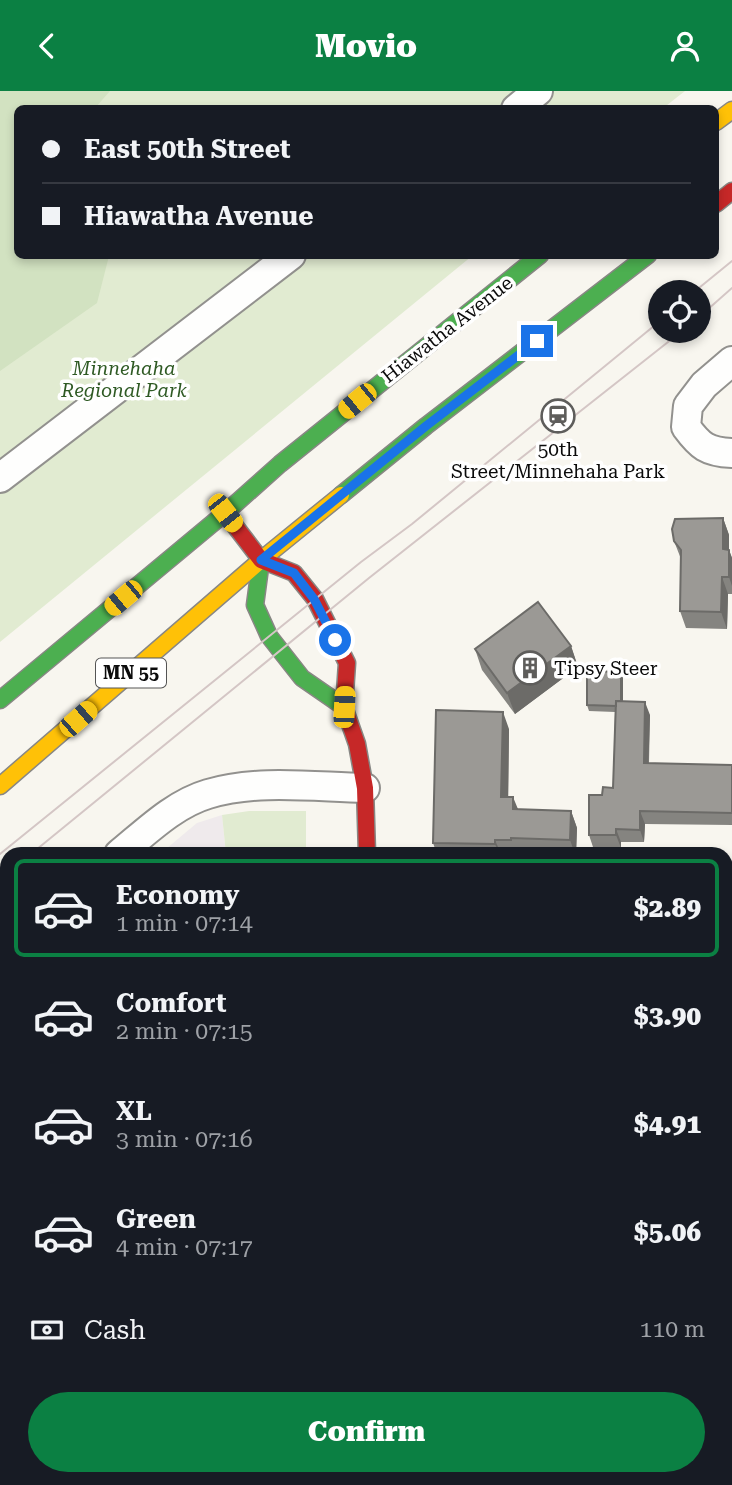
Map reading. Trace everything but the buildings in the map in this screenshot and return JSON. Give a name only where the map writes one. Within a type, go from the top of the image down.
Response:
[{"type":"main road","name":"Hiawatha Avenue","points":[[0,700],[301,447],[535,259]]},
{"type":"main road","name":"MN 55","points":[[0,786],[261,560],[426,426],[643,259]]},
{"type":"main road","points":[[225,513],[261,560],[294,573],[314,599],[347,663],[344,707],[357,744],[365,788],[368,847]]},
{"type":"main road","points":[[261,560],[256,605],[269,636],[302,678],[344,707]]},
{"type":"street","points":[[521,105],[538,91]]},
{"type":"street","points":[[0,478],[285,259]]},
{"type":"street","points":[[724,453],[698,443],[686,427],[688,406],[704,385],[732,361]]},
{"type":"street","points":[[128,847],[166,816],[207,795],[248,786],[365,788]]},
{"type":"shaded area","points":[[222,815],[225,847],[168,847],[197,823]]},
{"type":"green space","name":"Minnehaha Regional Park","points":[[0,91],[685,91],[667,105],[14,105],[14,259],[468,259],[0,642]]},
{"type":"green space","points":[[0,91],[110,91],[98,105],[14,105],[14,259],[108,259],[97,303],[0,371]]},
{"type":"green space","points":[[249,811],[306,811],[306,847],[225,847],[222,815]]},
{"type":"tram line","points":[[709,280],[732,261]]},
{"type":"tram line","points":[[711,307],[732,288]]},
{"type":"tram line","points":[[9,847],[648,331]]},
{"type":"tram line","points":[[40,847],[369,578],[667,343]]},
{"type":"traffic: fast","points":[[0,700],[280,464],[535,259]]},
{"type":"traffic: fast","points":[[341,495],[643,259]]},
{"type":"traffic: fast","points":[[261,560],[255,605],[269,636],[302,678],[344,707]]},
{"type":"traffic: slow","points":[[719,120],[732,110]]},
{"type":"traffic: slow","points":[[0,786],[261,560],[341,495]]},
{"type":"traffic: jam","points":[[719,202],[732,191]]},
{"type":"traffic: jam","points":[[225,513],[261,560],[294,573],[315,599],[347,663],[344,707],[357,744],[365,788],[367,847]]},
{"type":"place","name":"50th Street/Minnehaha Park","points":[[558,416]]},
{"type":"place","name":"Tipsy Steer","points":[[530,668]]},
{"type":"route","points":[[335,640],[314,599],[294,573],[261,560],[426,426],[537,341]]}]
